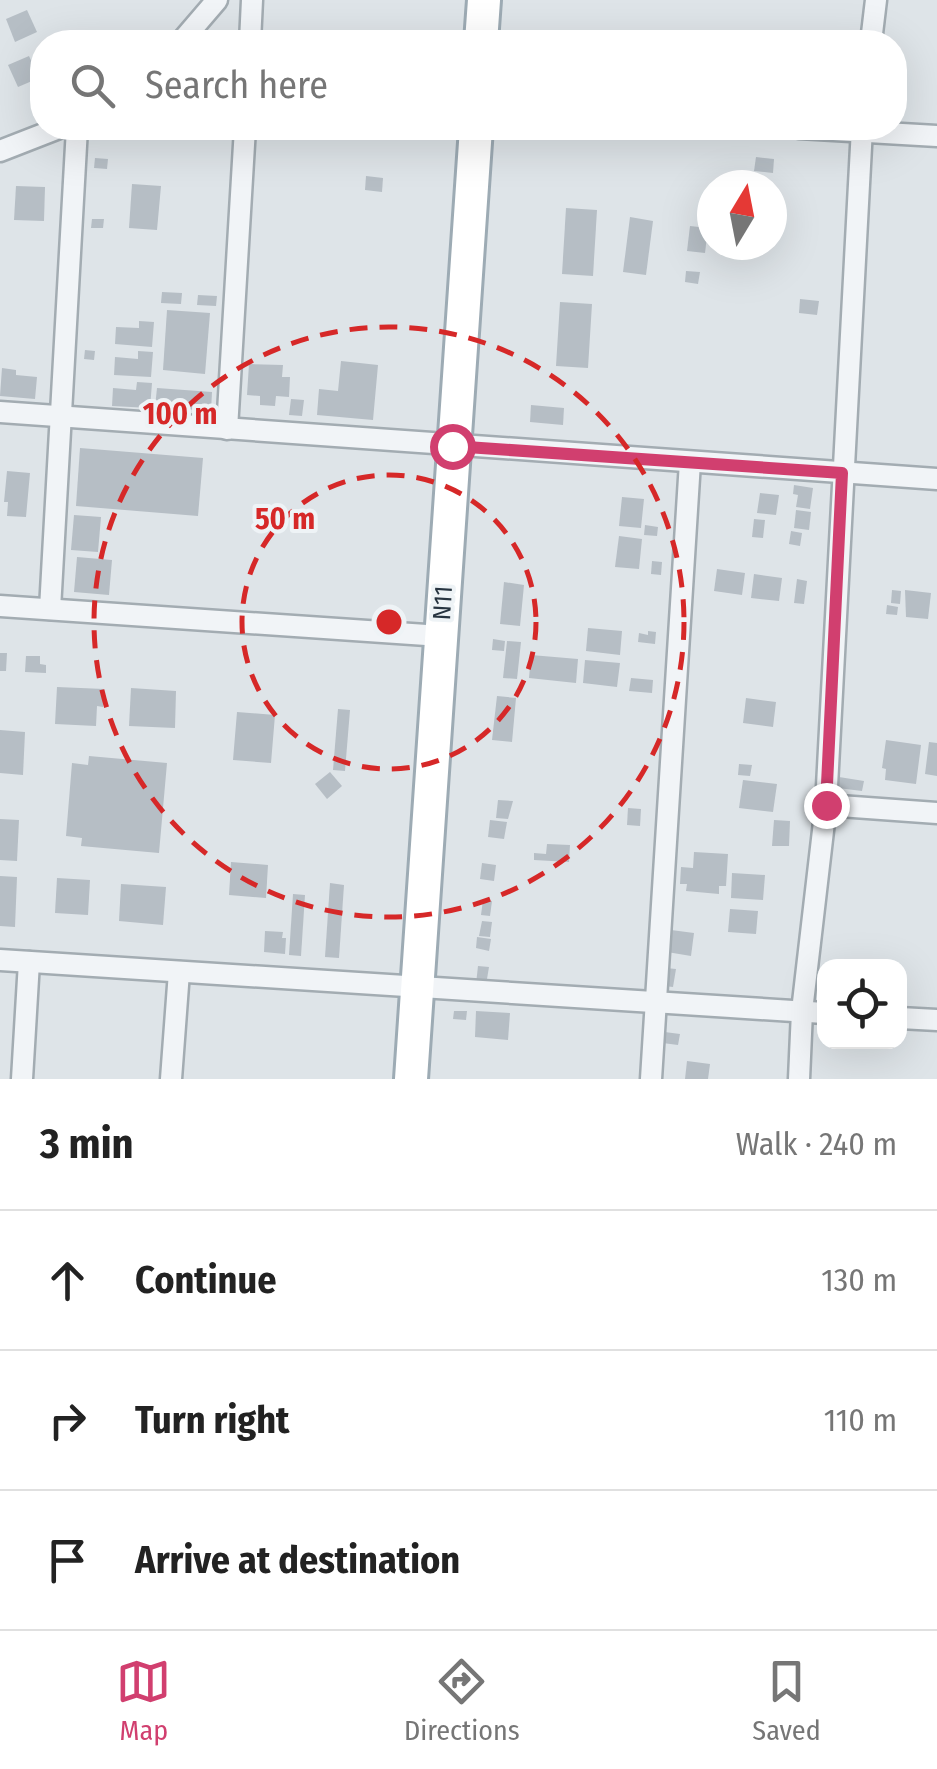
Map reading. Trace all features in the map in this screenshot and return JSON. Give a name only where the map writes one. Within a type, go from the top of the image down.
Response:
[{"type":"main road","points":[[482,30],[484,0]]},
{"type":"main road","name":"N11","points":[[412,1079],[475,140]]},
{"type":"street","points":[[251,30],[252,0]]},
{"type":"street","points":[[872,30],[876,0]]},
{"type":"street","points":[[189,30],[205,4]]},
{"type":"street","points":[[907,134],[937,136]]},
{"type":"street","points":[[0,150],[30,139]]},
{"type":"street","points":[[50,609],[75,140]]},
{"type":"street","points":[[227,429],[244,140]]},
{"type":"street","points":[[799,1079],[802,1012],[826,805],[860,140]]},
{"type":"street","points":[[0,412],[937,480]]},
{"type":"street","points":[[650,1079],[690,462]]},
{"type":"street","points":[[0,606],[441,636]]},
{"type":"street","points":[[826,805],[937,812]]},
{"type":"street","points":[[0,960],[817,1013]]},
{"type":"street","points":[[22,1079],[28,962]]},
{"type":"street","points":[[172,1079],[179,972]]},
{"type":"street","points":[[907,1018],[937,1020]]},
{"type":"building","points":[[27,10],[36,30],[30,30],[30,35],[15,42],[6,19]]},
{"type":"building","points":[[29,56],[30,82],[18,87],[8,65]]},
{"type":"building","points":[[756,157],[774,159],[773,170],[754,170]]},
{"type":"building","points":[[95,158],[108,159],[107,169],[94,168]]},
{"type":"building","points":[[366,176],[383,178],[382,192],[365,190]]},
{"type":"building","points":[[132,184],[161,186],[157,230],[129,228]]},
{"type":"building","points":[[16,186],[45,187],[44,221],[14,220]]},
{"type":"building","points":[[566,208],[597,210],[593,276],[562,274]]},
{"type":"building","points":[[630,217],[653,221],[646,275],[623,272]]},
{"type":"building","points":[[92,219],[104,219],[103,228],[91,228]]},
{"type":"building","points":[[690,226],[697,227],[697,252],[687,251]]},
{"type":"building","points":[[686,271],[700,272],[698,284],[685,282]]},
{"type":"building","points":[[162,292],[182,293],[181,304],[161,303]]},
{"type":"building","points":[[198,295],[217,296],[216,306],[197,305]]},
{"type":"building","points":[[800,299],[819,301],[817,315],[799,313]]},
{"type":"building","points":[[560,302],[592,304],[588,368],[556,366]]},
{"type":"building","points":[[167,310],[210,313],[205,374],[163,370]]},
{"type":"building","points":[[139,321],[154,322],[152,347],[115,344],[116,327],[139,328]]},
{"type":"building","points":[[85,350],[95,351],[94,360],[84,359]]},
{"type":"building","points":[[138,351],[153,352],[151,377],[114,375],[115,357],[138,359]]},
{"type":"building","points":[[341,361],[378,365],[373,420],[317,415],[319,389],[338,391]]},
{"type":"building","points":[[249,364],[283,365],[282,377],[290,377],[289,397],[276,396],[275,406],[260,405],[260,396],[247,395]]},
{"type":"building","points":[[2,368],[16,370],[16,375],[37,377],[35,399],[0,396]]},
{"type":"building","points":[[137,382],[152,383],[150,408],[112,406],[113,388],[136,390]]},
{"type":"building","points":[[157,388],[212,392],[211,411],[155,407]]},
{"type":"building","points":[[291,399],[304,400],[302,416],[289,415]]},
{"type":"building","points":[[531,405],[564,408],[563,425],[530,422]]},
{"type":"building","points":[[80,448],[203,458],[198,516],[76,506]]},
{"type":"building","points":[[7,471],[30,473],[26,517],[7,516]]},
{"type":"building","points":[[794,485],[813,488],[810,509],[796,507],[798,495],[793,494]]},
{"type":"building","points":[[760,493],[779,495],[776,515],[757,513]]},
{"type":"building","points":[[622,497],[644,499],[641,528],[619,526]]},
{"type":"building","points":[[796,510],[811,512],[809,530],[794,528]]},
{"type":"building","points":[[74,515],[101,517],[98,552],[71,550]]},
{"type":"building","points":[[754,519],[765,520],[763,538],[752,537]]},
{"type":"building","points":[[645,525],[658,527],[657,536],[644,535]]},
{"type":"building","points":[[791,531],[802,533],[800,546],[789,544]]},
{"type":"building","points":[[619,536],[642,539],[639,569],[615,567]]},
{"type":"building","points":[[77,557],[112,560],[109,595],[74,592]]},
{"type":"building","points":[[652,561],[662,562],[661,575],[651,574]]},
{"type":"building","points":[[717,569],[745,573],[742,595],[714,591]]},
{"type":"building","points":[[754,574],[782,578],[779,601],[751,598]]},
{"type":"building","points":[[797,579],[807,581],[804,604],[794,603]]},
{"type":"building","points":[[504,582],[524,585],[520,626],[500,624]]},
{"type":"building","points":[[892,590],[901,591],[900,604],[891,603]]},
{"type":"building","points":[[905,590],[931,593],[928,619],[906,617]]},
{"type":"building","points":[[887,605],[898,607],[897,615],[886,614]]},
{"type":"building","points":[[588,628],[622,631],[620,655],[586,651]]},
{"type":"building","points":[[648,631],[656,632],[655,644],[638,642],[639,633],[648,635]]},
{"type":"building","points":[[493,639],[505,641],[504,651],[492,650]]},
{"type":"building","points":[[507,641],[521,642],[517,679],[503,678]]},
{"type":"building","points":[[0,653],[7,653],[6,671],[0,671]]},
{"type":"building","points":[[531,655],[578,659],[576,683],[529,678]]},
{"type":"building","points":[[26,656],[40,656],[46,673],[25,672]]},
{"type":"building","points":[[585,660],[620,663],[617,687],[583,683]]},
{"type":"building","points":[[631,678],[653,680],[652,693],[629,691]]},
{"type":"building","points":[[57,687],[104,689],[103,707],[97,706],[96,726],[55,724]]},
{"type":"building","points":[[131,688],[176,691],[175,728],[129,726]]},
{"type":"building","points":[[497,696],[516,698],[512,742],[492,740]]},
{"type":"building","points":[[746,698],[776,702],[773,727],[743,723]]},
{"type":"building","points":[[338,709],[350,710],[345,771],[333,770]]},
{"type":"building","points":[[237,712],[275,715],[271,763],[233,760]]},
{"type":"building","points":[[0,730],[25,732],[23,775],[0,773]]},
{"type":"building","points":[[886,740],[921,745],[916,784],[885,780],[886,769],[882,768]]},
{"type":"building","points":[[929,742],[937,743],[937,776],[925,774]]},
{"type":"building","points":[[89,756],[167,763],[159,853],[81,846],[82,838],[66,836],[72,763],[88,765]]},
{"type":"building","points":[[739,764],[752,765],[750,776],[738,775]]},
{"type":"building","points":[[330,772],[342,786],[327,799],[315,784]]},
{"type":"building","points":[[839,777],[864,781],[862,791],[838,788]]},
{"type":"building","points":[[743,780],[777,784],[773,812],[739,808]]},
{"type":"building","points":[[498,800],[513,801],[508,819],[496,818]]},
{"type":"building","points":[[628,808],[641,809],[640,826],[627,825]]},
{"type":"building","points":[[0,819],[19,820],[17,861],[0,860]]},
{"type":"building","points":[[490,820],[507,822],[504,839],[488,837]]},
{"type":"building","points":[[774,820],[790,821],[789,846],[772,846]]},
{"type":"building","points":[[547,844],[570,845],[569,862],[534,860],[534,853],[546,854]]},
{"type":"building","points":[[694,852],[728,854],[726,886],[719,886],[719,894],[686,891],[687,884],[680,884],[681,867],[693,868]]},
{"type":"building","points":[[231,862],[268,865],[266,898],[229,895]]},
{"type":"building","points":[[482,863],[496,865],[494,881],[480,879]]},
{"type":"building","points":[[732,873],[765,875],[763,900],[731,898]]},
{"type":"building","points":[[0,876],[17,877],[15,927],[0,926]]},
{"type":"building","points":[[57,878],[90,880],[88,915],[55,913]]},
{"type":"building","points":[[330,883],[344,885],[339,958],[325,957]]},
{"type":"building","points":[[121,884],[166,887],[163,925],[119,921]]},
{"type":"building","points":[[293,894],[305,895],[301,956],[289,955]]},
{"type":"building","points":[[483,900],[492,901],[490,916],[481,915]]},
{"type":"building","points":[[730,909],[758,911],[756,934],[728,932]]},
{"type":"building","points":[[482,921],[492,922],[490,937],[479,936]]},
{"type":"building","points":[[671,930],[694,933],[691,956],[667,952]]},
{"type":"building","points":[[265,931],[283,932],[285,954],[264,952]]},
{"type":"building","points":[[477,937],[491,939],[489,951],[476,948]]},
{"type":"building","points":[[478,966],[489,967],[486,985],[476,984]]},
{"type":"building","points":[[666,968],[676,969],[673,987],[664,986]]},
{"type":"building","points":[[454,1011],[467,1011],[466,1020],[453,1019]]},
{"type":"building","points":[[476,1011],[510,1013],[508,1040],[475,1037]]},
{"type":"building","points":[[657,1031],[680,1034],[678,1045],[655,1042]]},
{"type":"building","points":[[687,1061],[710,1064],[708,1079],[685,1079]]},
{"type":"route","points":[[452,446],[842,473],[826,805]]}]
